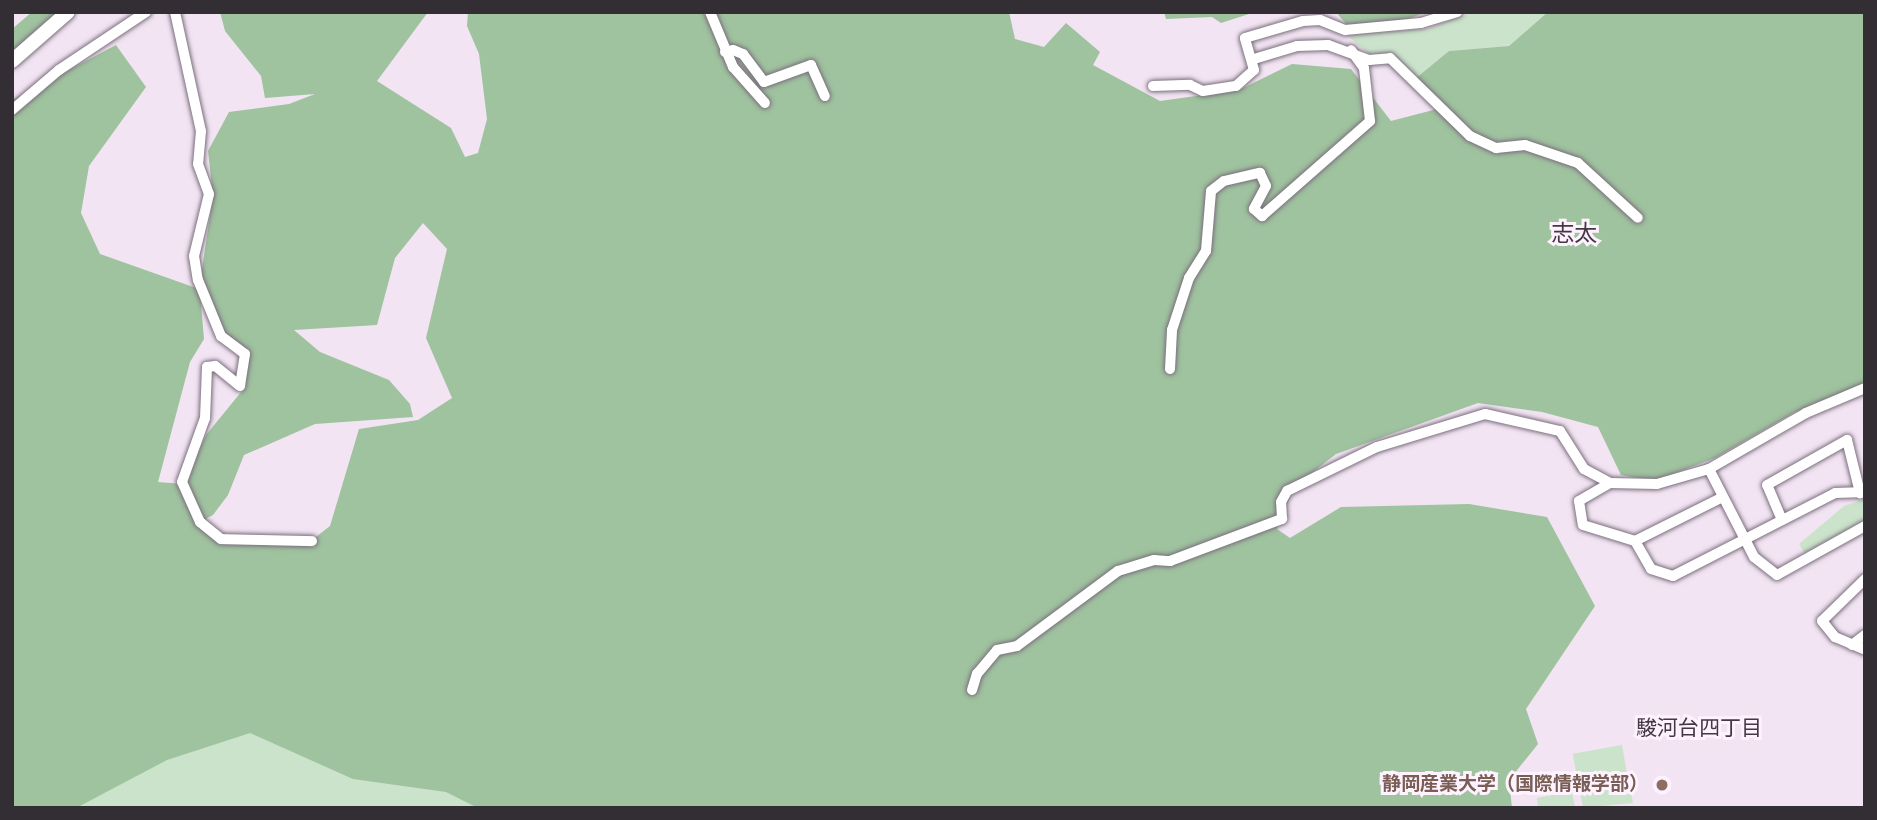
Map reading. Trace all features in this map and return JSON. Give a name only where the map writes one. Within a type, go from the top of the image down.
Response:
[{"type":"highway","points":[[12,61],[68,12]]},
{"type":"street","points":[[12,110],[59,70],[146,12]]},
{"type":"street","points":[[174,12],[201,131],[198,164],[209,194],[194,256],[198,280],[221,336],[245,354],[240,386],[215,366],[207,367],[205,418],[182,482],[200,522],[221,539],[312,541]]},
{"type":"street","points":[[710,12],[725,52],[765,103]]},
{"type":"street","points":[[1153,86],[1190,85],[1203,91],[1236,86],[1248,78],[1254,59],[1245,38],[1303,20],[1320,20],[1345,30],[1421,23],[1457,12]]},
{"type":"street","points":[[1254,59],[1297,46],[1351,50],[1369,60],[1390,58],[1437,108],[1483,144],[1525,145],[1578,163],[1638,218]]},
{"type":"street","points":[[725,52],[733,50],[743,54],[764,82],[811,65],[825,96]]},
{"type":"street","points":[[1170,369],[1172,330],[1188,278],[1206,251],[1211,191],[1224,181],[1260,173],[1266,186],[1254,209],[1262,216],[1370,121],[1364,68],[1351,50]]},
{"type":"street","points":[[972,690],[977,674],[998,650],[1017,646],[1118,571],[1154,560],[1170,561],[1222,539],[1254,532],[1282,519],[1281,502],[1287,491],[1319,473],[1339,468],[1377,447],[1418,438],[1472,416],[1485,414],[1560,431],[1584,469],[1609,483],[1657,484],[1709,469],[1806,413],[1865,388]]},
{"type":"street","points":[[1609,483],[1579,501],[1583,525],[1635,541],[1651,569],[1673,576],[1835,493],[1863,492],[1847,440],[1767,485],[1782,520]]},
{"type":"street","points":[[1709,469],[1754,557],[1777,575],[1865,526]]},
{"type":"street","points":[[1635,541],[1723,497]]},
{"type":"street","points":[[1865,579],[1822,621],[1835,637],[1865,650]]},
{"type":"street","points":[[1853,645],[1865,635]]},
{"type":"green space","points":[[32,12],[59,12],[12,53],[12,29]]},
{"type":"green space","points":[[220,12],[428,12],[377,81],[451,128],[465,157],[478,153],[487,119],[479,54],[467,26],[468,12],[1009,12],[1015,39],[1044,47],[1066,23],[1100,52],[1093,65],[1160,101],[1239,90],[1292,64],[1351,69],[1391,121],[1437,109],[1415,79],[1449,51],[1509,46],[1548,12],[1865,12],[1865,383],[1793,413],[1715,458],[1654,481],[1621,475],[1598,427],[1542,412],[1478,403],[1336,454],[1294,487],[1277,529],[1290,538],[1341,507],[1469,504],[1547,517],[1595,606],[1526,709],[1538,744],[1509,780],[1512,808],[478,808],[446,792],[353,779],[250,733],[167,760],[76,808],[12,808],[12,100],[116,45],[146,87],[89,166],[81,213],[100,254],[199,289],[213,196],[208,151],[229,112],[289,104],[315,94],[265,98],[261,76],[225,31]],"holes":[[[423,223],[447,249],[426,338],[452,398],[418,420],[359,429],[330,526],[312,540],[221,539],[205,533],[196,524],[213,515],[228,495],[244,455],[315,424],[413,417],[410,404],[389,380],[320,352],[294,330],[377,325],[395,258]],[[200,292],[223,341],[246,351],[246,386],[206,435],[183,484],[158,482],[190,362],[204,339]]]},
{"type":"green space","points":[[1164,12],[1255,12],[1221,23],[1212,17],[1166,19]]},
{"type":"green space","points":[[1336,12],[1427,12],[1405,20],[1347,25]]},
{"type":"green space","points":[[1473,12],[1550,12],[1509,46],[1449,51],[1421,80],[1372,57],[1346,34],[1427,29]]},
{"type":"green space","points":[[1865,499],[1865,520],[1805,554],[1799,544],[1844,506]]},
{"type":"green space","points":[[243,707],[539,808],[46,808]]},
{"type":"green space","points":[[1622,745],[1627,772],[1577,780],[1573,754]]},
{"type":"green space","points":[[1569,773],[1571,789],[1534,793],[1532,778]]},
{"type":"green space","points":[[1628,776],[1633,803],[1583,808],[1579,785]]},
{"type":"green space","points":[[1572,791],[1575,807],[1538,808],[1537,798]]},
{"type":"place","name":"静岡産業大学（国際情報学部）","points":[[1662,785]]},
{"type":"district","name":"志太","points":[[1574,234]]},
{"type":"district","name":"駿河台四丁目","points":[[1699,728]]}]
